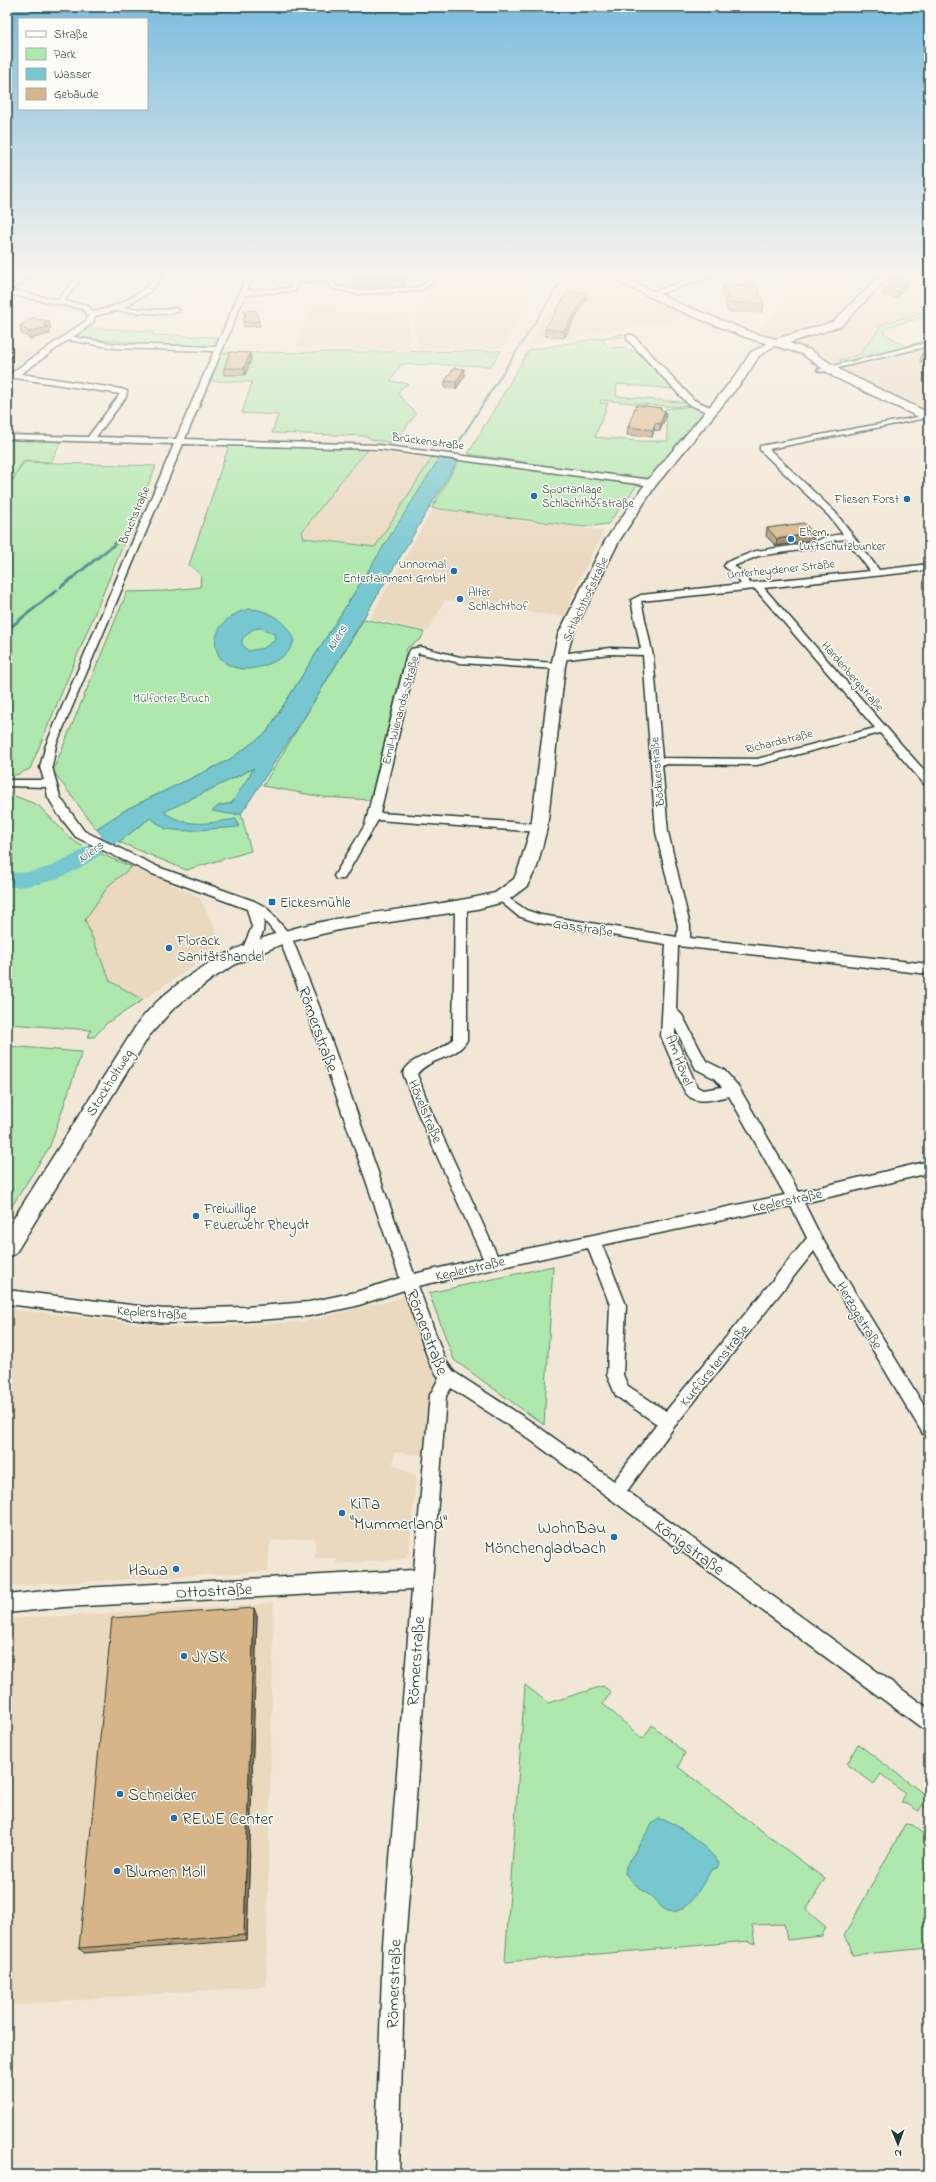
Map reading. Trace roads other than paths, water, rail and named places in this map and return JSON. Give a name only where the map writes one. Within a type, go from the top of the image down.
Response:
[{"type":"main road","name":"Schlachthofstraße","points":[[501,897],[521,882],[528,867],[539,828],[559,662],[565,635],[612,541],[652,483],[739,377]]},
{"type":"main road","points":[[843,377],[925,418]]},
{"type":"main road","points":[[248,950],[285,936],[322,926],[460,907],[501,897]]},
{"type":"main road","name":"Stockholtweg","points":[[7,1248],[131,1048],[151,1020],[177,995],[214,970],[248,950]]},
{"type":"street","name":"Bruchstraße","points":[[46,767],[51,745],[207,377]]},
{"type":"street","points":[[667,377],[691,402],[712,411]]},
{"type":"street","points":[[10,378],[121,390],[124,393],[122,397],[90,439]]},
{"type":"street","points":[[876,572],[817,497],[764,448],[925,418]]},
{"type":"street","name":"Brückenstraße","points":[[7,437],[379,447],[652,483]]},
{"type":"street","name":"Hardenbergstraße","points":[[849,536],[828,539],[815,545],[756,554],[730,564],[729,566],[752,586],[929,783]]},
{"type":"street","name":"Unterheydener Straße","points":[[636,600],[641,598],[876,572],[929,568]]},
{"type":"street","name":"Bödikerstraße","points":[[636,600],[646,652],[662,832],[684,926],[677,941]]},
{"type":"street","name":"Emil-Wienands-Straße","points":[[340,876],[371,825],[374,816],[401,699],[414,651],[421,650],[460,660],[559,662],[610,651],[646,652]]},
{"type":"street","name":"Richardstraße","points":[[656,761],[757,762],[835,740],[882,730]]},
{"type":"street","name":"Römerstraße","points":[[46,767],[54,797],[64,814],[80,834],[154,870],[250,904],[262,910],[285,936],[312,1006],[438,1364],[448,1377],[438,1395],[422,1579],[394,1945],[387,2175]]},
{"type":"street","points":[[7,783],[50,784]]},
{"type":"street","points":[[374,816],[539,828]]},
{"type":"street","name":"Gasstraße","points":[[501,897],[522,913],[538,919],[677,941],[929,969]]},
{"type":"street","points":[[248,950],[259,925],[257,917],[250,904]]},
{"type":"street","name":"Hövelstraße","points":[[460,907],[460,1040],[454,1050],[414,1067],[410,1073],[424,1111],[494,1262]]},
{"type":"street","name":"Am Hövel","points":[[677,941],[668,1036],[691,1090],[701,1096],[733,1090]]},
{"type":"street","name":"Am Hövel","points":[[670,1011],[675,1015],[701,1065],[719,1074],[733,1090],[795,1199]]},
{"type":"street","name":"Keplerstraße","points":[[7,1297],[164,1316],[245,1314],[310,1309],[356,1299],[408,1282],[494,1262],[795,1199],[929,1167]]},
{"type":"street","name":"Herzogstraße","points":[[795,1199],[815,1239],[929,1429]]},
{"type":"street","name":"Kurfürstenstraße","points":[[615,1493],[668,1422],[815,1239]]},
{"type":"street","points":[[593,1241],[618,1304],[615,1375],[622,1391],[668,1422]]},
{"type":"street","name":"Königstraße","points":[[448,1377],[527,1428],[929,1721]]},
{"type":"street","name":"Ottostraße","points":[[7,1604],[72,1598],[422,1579]]},
{"type":"water","points":[[440,457],[458,460],[307,713],[241,814],[212,811],[218,806],[232,803],[254,768],[164,812],[182,821],[190,823],[208,823],[236,819],[239,827],[183,831],[166,829],[150,818],[119,842],[101,834],[96,829],[127,809],[229,760],[266,733]]},
{"type":"water","points":[[249,609],[263,611],[270,614],[282,623],[291,634],[294,641],[285,655],[271,663],[251,669],[235,668],[223,661],[217,651],[216,639],[221,627],[231,616]],"holes":[[[261,628],[274,634],[275,640],[264,648],[248,651],[242,644],[242,639],[253,629]]]},
{"type":"water","points":[[658,1819],[665,1820],[682,1829],[708,1850],[719,1863],[717,1868],[712,1869],[699,1890],[687,1905],[680,1910],[673,1912],[662,1907],[634,1883],[625,1873],[626,1866],[652,1824]]},
{"type":"waterway","name":"Niers","points":[[448,459],[500,377]]},
{"type":"waterway","points":[[61,587],[126,535]]},
{"type":"waterway","points":[[7,630],[57,590]]},
{"type":"waterway","name":"Niers","points":[[7,880],[26,881],[43,878],[60,871],[91,853],[134,820]]},
{"type":"place","name":"Sportanlage Schlachthofstraße","points":[[534,496]]},
{"type":"place","name":"Fliesen Forst","points":[[907,499]]},
{"type":"place","name":"Ehem. Luftschutzbunker","points":[[791,539]]},
{"type":"place","name":"Unnormal Entertainment GmbH","points":[[454,571]]},
{"type":"place","name":"Alter Schlachthof","points":[[460,599]]},
{"type":"place","name":"Eickesmühle","points":[[272,902]]},
{"type":"place","name":"Florack Sanitätshandel","points":[[169,948]]},
{"type":"place","name":"Freiwillige Feuerwehr Rheydt","points":[[196,1216]]},
{"type":"place","name":"KiTa \"Mummerland\"","points":[[342,1513]]},
{"type":"place","name":"WohnBau Mönchengladbach","points":[[614,1537]]},
{"type":"place","name":"Hawa","points":[[176,1569]]},
{"type":"place","name":"JYSK","points":[[184,1656]]},
{"type":"place","name":"Schneider","points":[[120,1794]]},
{"type":"place","name":"REWE Center","points":[[174,1818]]},
{"type":"place","name":"Blumen Moll","points":[[117,1871]]},
{"type":"park label","name":"Mülforter Bruch","points":[[171,698]]}]
